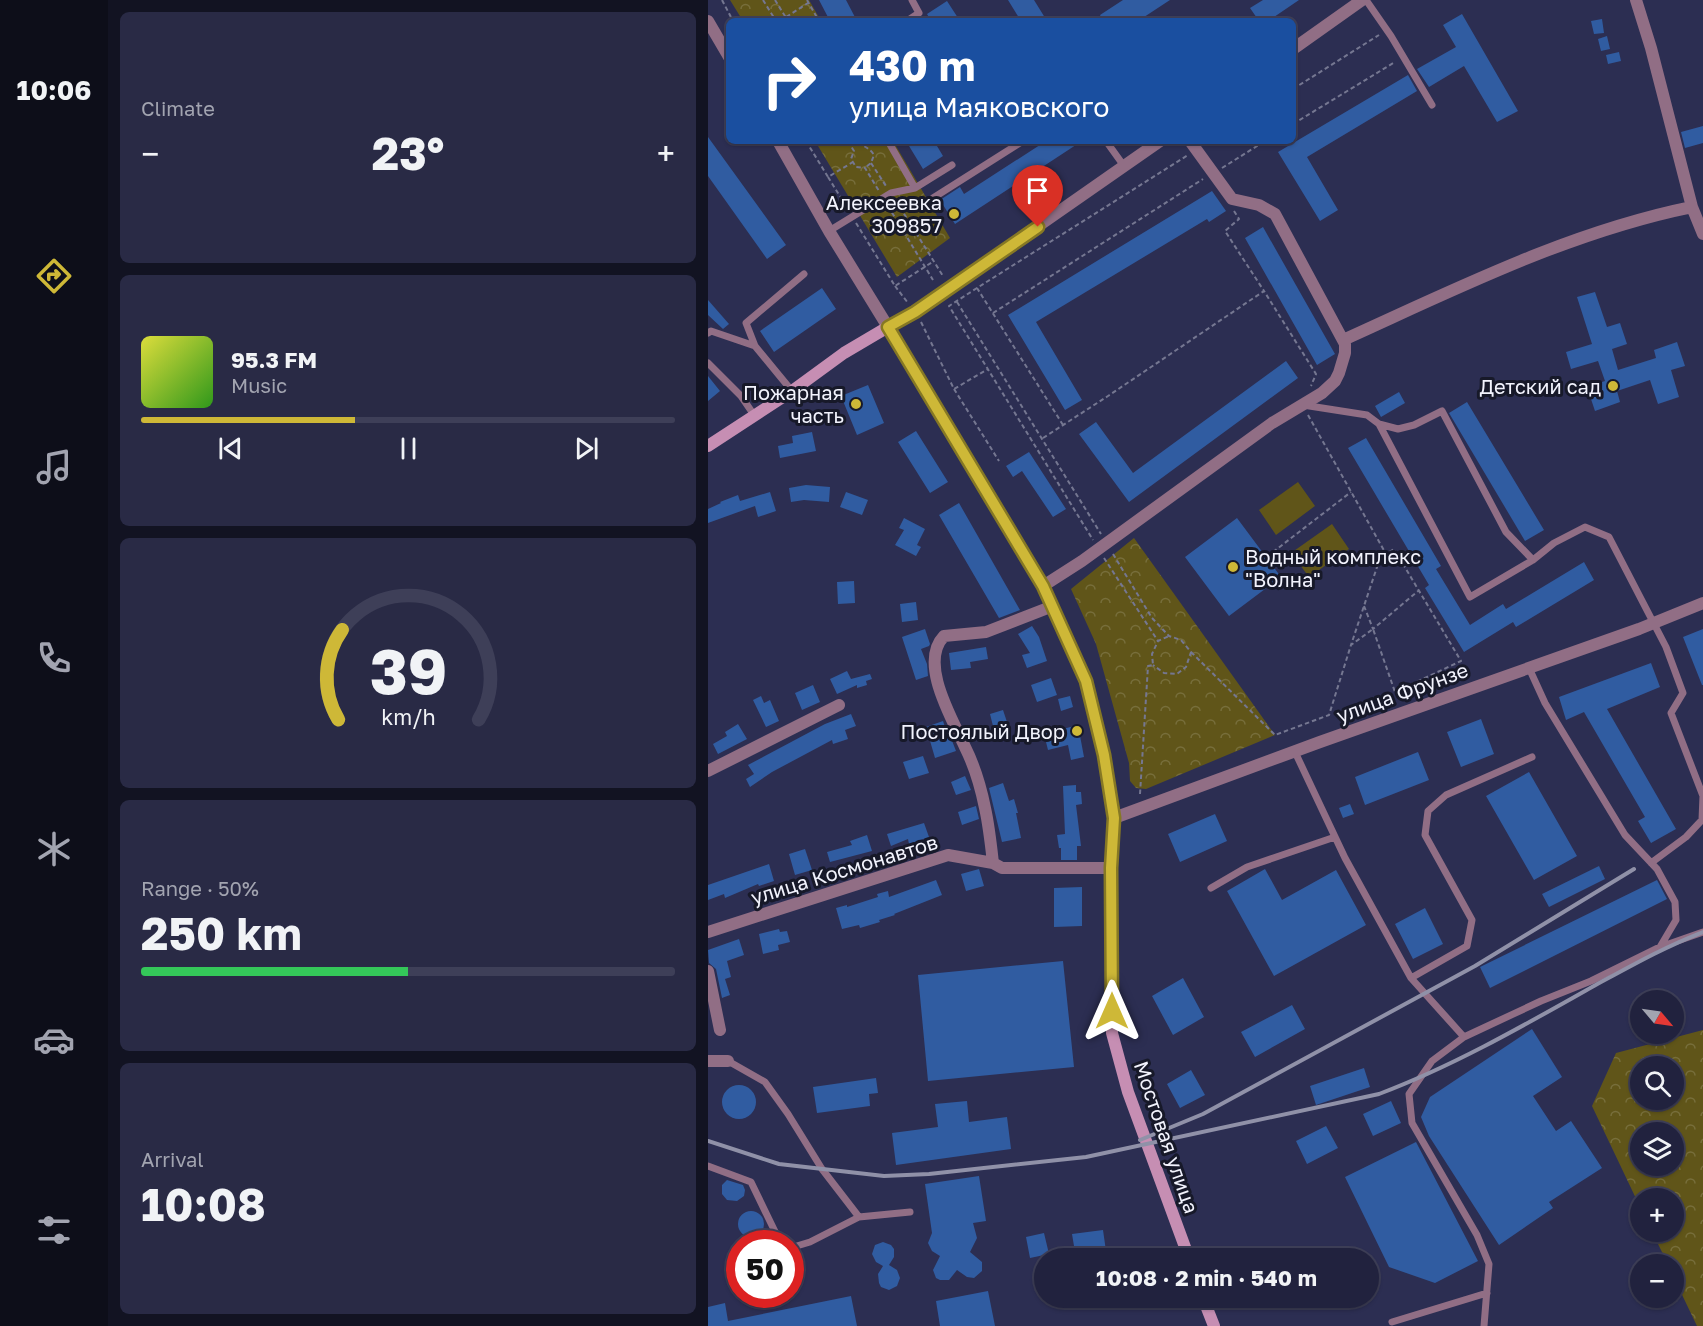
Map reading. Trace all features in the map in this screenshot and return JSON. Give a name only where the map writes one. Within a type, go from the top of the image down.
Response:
[{"type":"main road","points":[[708,446],[792,391],[844,353],[888,327]]},
{"type":"main road","name":"Мостовая улица","points":[[888,327],[1043,586],[1086,681],[1104,755],[1114,818],[1111,868],[1112,1033],[1128,1092],[1185,1248]]},
{"type":"main road","points":[[1207,1308],[1213,1323]]},
{"type":"street","points":[[1296,47],[1364,0]]},
{"type":"street","points":[[1636,0],[1651,48],[1692,207],[1703,234]]},
{"type":"street","points":[[708,21],[726,52]]},
{"type":"street","name":"Мостовая улица","points":[[780,144],[829,231],[888,327]]},
{"type":"street","points":[[888,327],[915,312],[1156,144]]},
{"type":"street","points":[[1043,586],[1103,546],[1272,423],[1323,393],[1339,374],[1345,353],[1343,340],[1275,214],[1259,205],[1232,199],[1193,145]]},
{"type":"street","points":[[1343,340],[1535,254],[1655,215],[1692,207]]},
{"type":"street","name":"улица Фрунзе","points":[[1114,818],[1703,603]]},
{"type":"street","points":[[993,863],[985,808],[966,748],[942,701],[935,664],[937,643],[944,636],[986,632],[1053,606]]},
{"type":"street","points":[[708,771],[839,705]]},
{"type":"street","name":"улица Космонавтов","points":[[708,932],[948,855],[993,863],[1002,868],[1111,868]]},
{"type":"street","points":[[708,971],[720,1030]]},
{"type":"street","points":[[708,1061],[728,1061]]},
{"type":"lane","points":[[912,0],[919,13],[912,18]]},
{"type":"lane","points":[[1364,0],[1391,33],[1432,105]]},
{"type":"lane","points":[[890,144],[915,188]]},
{"type":"lane","points":[[933,198],[1018,144]]},
{"type":"lane","points":[[1109,144],[1124,166]]},
{"type":"lane","points":[[829,231],[883,197],[915,188],[952,165]]},
{"type":"lane","points":[[792,391],[755,346],[746,323],[804,274]]},
{"type":"lane","points":[[708,333],[711,331],[755,346]]},
{"type":"lane","points":[[708,363],[741,396],[754,415]]},
{"type":"lane","points":[[1302,405],[1367,415],[1379,424],[1398,429],[1414,425],[1442,411],[1506,532],[1533,560]]},
{"type":"lane","points":[[1379,424],[1470,597],[1533,560],[1554,543],[1585,527],[1609,537],[1666,647],[1683,693],[1671,713],[1703,796],[1702,820],[1686,837],[1650,863]]},
{"type":"lane","points":[[1529,668],[1545,703],[1625,835],[1657,870],[1675,902],[1676,920],[1660,947]]},
{"type":"lane","points":[[1294,752],[1335,837],[1411,978],[1464,1036]]},
{"type":"lane","points":[[1411,978],[1467,946],[1472,920],[1425,835],[1428,811],[1446,795],[1532,757]]},
{"type":"lane","points":[[1211,888],[1247,867],[1335,837]]},
{"type":"lane","points":[[1484,1326],[1490,1264],[1477,1235],[1412,1123],[1409,1094],[1432,1061],[1464,1036],[1591,981],[1660,947],[1703,932]]},
{"type":"lane","points":[[728,1061],[765,1082],[822,1169],[859,1217]]},
{"type":"lane","points":[[708,1166],[751,1182],[774,1230]]},
{"type":"lane","points":[[804,1244],[859,1217],[910,1212]]},
{"type":"lane","points":[[1392,1322],[1487,1293]]},
{"type":"path","points":[[722,0],[731,18]]},
{"type":"path","points":[[763,0],[774,18]]},
{"type":"path","points":[[775,0],[786,18]]},
{"type":"path","points":[[788,18],[808,1],[817,18]]},
{"type":"path","points":[[1296,87],[1391,33]]},
{"type":"path","points":[[1296,122],[1403,57]]},
{"type":"path","points":[[808,144],[895,286],[915,312],[954,389],[999,461]]},
{"type":"path","points":[[850,144],[854,151]]},
{"type":"path","points":[[859,144],[851,159],[856,167],[865,168],[872,163],[874,155],[870,148],[862,144]]},
{"type":"path","points":[[1193,145],[949,306],[1103,546],[1152,618],[1169,636],[1181,640],[1275,735],[1329,715],[1351,645],[1364,606],[1380,558],[1394,549],[1461,661],[1395,692],[1364,606]]},
{"type":"path","points":[[828,177],[853,162]]},
{"type":"path","points":[[872,163],[943,276]]},
{"type":"path","points":[[865,168],[933,280]]},
{"type":"path","points":[[992,313],[1213,173]]},
{"type":"path","points":[[895,286],[934,261]]},
{"type":"path","points":[[977,288],[1063,425]]},
{"type":"path","points":[[1043,438],[1264,291],[1316,374],[1302,405],[1386,554]]},
{"type":"path","points":[[957,302],[1043,438],[1158,641]]},
{"type":"path","points":[[954,389],[988,369]]},
{"type":"path","points":[[1273,552],[1351,492]]},
{"type":"path","points":[[1351,645],[1418,591]]},
{"type":"path","points":[[1169,636],[1158,641],[1152,654],[1153,665],[1164,673],[1177,674],[1186,667],[1191,652]]},
{"type":"path","points":[[1140,794],[1148,666],[1153,665]]},
{"type":"green space","points":[[730,0],[809,0],[819,18],[741,18]]},
{"type":"green space","points":[[817,144],[895,144],[950,238],[897,277]]},
{"type":"green space","points":[[1298,482],[1315,506],[1276,535],[1259,510]]},
{"type":"green space","points":[[1332,524],[1349,549],[1309,577],[1291,553]]},
{"type":"green space","points":[[1134,538],[1275,735],[1146,789],[1136,788],[1130,781],[1129,763],[1096,644],[1071,589]]},
{"type":"green space","points":[[1703,1030],[1703,1326],[1697,1326],[1684,1299],[1684,1254],[1663,1254],[1657,1242],[1684,1242],[1684,1188],[1631,1188],[1592,1106],[1616,1053],[1650,1044],[1684,1044],[1684,1035]]},
{"type":"building","points":[[819,0],[846,0],[855,18],[828,18]]},
{"type":"building","points":[[1008,0],[1034,0],[1045,18],[1019,18]]},
{"type":"building","points":[[1123,0],[1170,0],[1143,18],[1102,18],[1100,15]]},
{"type":"building","points":[[1263,0],[1299,0],[1272,18],[1257,18],[1250,8]]},
{"type":"building","points":[[947,1],[958,18],[929,18],[927,14]]},
{"type":"building","points":[[1462,14],[1518,111],[1497,122],[1464,66],[1429,87],[1417,69],[1456,47],[1443,25]]},
{"type":"building","points":[[1602,19],[1604,33],[1594,34],[1591,21]]},
{"type":"building","points":[[1607,36],[1610,49],[1601,51],[1598,39]]},
{"type":"building","points":[[1619,52],[1621,61],[1608,64],[1606,55]]},
{"type":"building","points":[[1408,75],[1417,91],[1307,157],[1338,210],[1320,221],[1278,152],[1292,144],[1296,144],[1296,141]]},
{"type":"building","points":[[1703,126],[1703,143],[1685,148],[1681,132]]},
{"type":"building","points":[[708,137],[786,245],[767,259],[708,176]]},
{"type":"building","points":[[908,144],[936,144],[943,156],[923,169]]},
{"type":"building","points":[[1041,144],[1077,144],[955,224],[940,200],[960,187],[964,194]]},
{"type":"building","points":[[1212,191],[1226,211],[1209,222],[1207,219],[1036,322],[1082,400],[1065,410],[1008,315]]},
{"type":"building","points":[[1263,227],[1335,354],[1317,365],[1245,238]]},
{"type":"building","points":[[822,288],[836,309],[774,352],[760,331]]},
{"type":"building","points":[[1595,292],[1607,327],[1620,323],[1627,344],[1612,349],[1618,370],[1656,358],[1654,350],[1677,342],[1685,366],[1671,370],[1679,397],[1658,404],[1650,380],[1617,391],[1620,402],[1595,411],[1587,387],[1605,381],[1598,361],[1571,369],[1566,352],[1592,344],[1577,297]]},
{"type":"building","points":[[708,300],[729,324],[723,329],[708,315]]},
{"type":"building","points":[[1286,361],[1298,378],[1129,502],[1079,434],[1096,422],[1133,473]]},
{"type":"building","points":[[708,376],[720,391],[708,401]]},
{"type":"building","points":[[868,385],[884,423],[857,435],[841,396]]},
{"type":"building","points":[[1399,392],[1405,403],[1381,417],[1375,406]]},
{"type":"building","points":[[1467,402],[1544,530],[1525,541],[1449,413]]},
{"type":"building","points":[[916,431],[948,482],[930,493],[898,442]]},
{"type":"building","points":[[812,432],[816,451],[780,458],[778,446],[793,443],[792,436]]},
{"type":"building","points":[[1366,438],[1441,566],[1436,569],[1470,625],[1503,604],[1506,609],[1584,562],[1594,580],[1516,627],[1513,622],[1464,652],[1425,588],[1429,585],[1348,448]]},
{"type":"building","points":[[1029,452],[1066,509],[1053,517],[1022,471],[1013,477],[1006,466]]},
{"type":"building","points":[[806,485],[830,487],[829,502],[804,500],[791,502],[789,488]]},
{"type":"building","points":[[770,492],[776,511],[758,517],[755,506],[708,523],[708,509],[720,502],[738,495],[740,501]]},
{"type":"building","points":[[846,492],[868,500],[862,515],[840,507]]},
{"type":"building","points":[[959,503],[1020,610],[999,618],[939,515]]},
{"type":"building","points":[[904,518],[925,529],[917,545],[921,547],[916,556],[895,545],[904,530],[899,528]]},
{"type":"building","name":"Водный комплекс \"Волна\"","points":[[1237,518],[1281,577],[1229,616],[1185,557]]},
{"type":"building","points":[[854,581],[855,603],[838,604],[837,582]]},
{"type":"building","points":[[916,602],[918,620],[902,622],[900,604]]},
{"type":"building","points":[[1032,626],[1039,637],[1047,661],[1027,668],[1022,655],[1030,653],[1018,634]]},
{"type":"building","points":[[925,629],[930,644],[921,649],[927,664],[928,676],[916,680],[902,637]]},
{"type":"building","points":[[1703,629],[1703,685],[1702,685],[1683,637]]},
{"type":"building","points":[[986,647],[988,659],[970,662],[971,668],[951,670],[949,653]]},
{"type":"building","points":[[1651,663],[1660,687],[1607,709],[1676,829],[1651,843],[1638,821],[1645,817],[1584,712],[1566,720],[1559,697]]},
{"type":"building","points":[[847,671],[851,679],[870,674],[872,679],[866,681],[867,685],[857,688],[857,685],[837,694],[830,679]]},
{"type":"building","points":[[1051,678],[1057,695],[1037,702],[1031,685]]},
{"type":"building","points":[[813,685],[820,702],[802,710],[795,693]]},
{"type":"building","points":[[761,696],[764,703],[770,700],[779,721],[766,727],[753,700]]},
{"type":"building","points":[[1070,696],[1073,707],[1061,711],[1058,699]]},
{"type":"building","points":[[1003,710],[1007,722],[993,726],[990,714]]},
{"type":"building","points":[[851,714],[856,726],[845,730],[848,739],[833,744],[832,740],[772,772],[750,787],[746,779],[754,774],[748,765],[825,724]]},
{"type":"building","points":[[1481,719],[1494,754],[1461,767],[1447,732]]},
{"type":"building","points":[[943,721],[956,751],[935,758],[926,727]]},
{"type":"building","points":[[738,724],[747,739],[718,754],[713,744],[727,736],[725,732]]},
{"type":"building","points":[[1078,725],[1084,757],[1071,760],[1068,745],[1048,750],[1044,734]]},
{"type":"building","points":[[1418,752],[1429,780],[1365,805],[1355,777]]},
{"type":"building","points":[[923,756],[929,773],[909,779],[903,762]]},
{"type":"building","points":[[1529,772],[1577,856],[1534,880],[1486,796]]},
{"type":"building","points":[[965,776],[971,790],[956,795],[951,782]]},
{"type":"building","points":[[1003,783],[1009,801],[1014,799],[1021,838],[1002,842],[989,788]]},
{"type":"building","points":[[1076,785],[1076,792],[1081,792],[1082,804],[1076,805],[1081,846],[1077,846],[1077,860],[1061,860],[1061,848],[1059,848],[1057,835],[1065,834],[1063,786]]},
{"type":"building","points":[[1350,804],[1354,814],[1343,818],[1339,808]]},
{"type":"building","points":[[976,806],[979,819],[962,825],[958,812]]},
{"type":"building","points":[[1215,814],[1227,841],[1180,862],[1168,834]]},
{"type":"building","points":[[924,823],[929,837],[909,844],[908,839],[891,846],[887,834]]},
{"type":"building","points":[[867,835],[872,851],[830,862],[827,852],[852,845],[850,841]]},
{"type":"building","points":[[805,849],[812,870],[795,875],[789,854]]},
{"type":"building","points":[[769,864],[774,881],[759,886],[758,884],[725,898],[724,894],[708,900],[708,885]]},
{"type":"building","points":[[1599,866],[1605,879],[1549,907],[1542,894]]},
{"type":"building","points":[[979,869],[984,886],[966,891],[961,874]]},
{"type":"building","points":[[1265,869],[1282,900],[1336,870],[1366,925],[1274,976],[1227,891]]},
{"type":"building","points":[[936,880],[942,895],[879,920],[880,922],[860,928],[859,925],[842,929],[836,908],[847,905],[847,907],[878,897],[877,894],[888,891],[889,897]]},
{"type":"building","points":[[1657,880],[1667,899],[1490,988],[1480,967]]},
{"type":"building","points":[[1082,887],[1082,926],[1054,927],[1054,888]]},
{"type":"building","points":[[1425,908],[1443,944],[1413,959],[1395,924]]},
{"type":"building","points":[[779,929],[780,932],[787,931],[790,942],[778,945],[779,950],[763,954],[759,934]]},
{"type":"building","points":[[739,939],[744,955],[727,961],[731,977],[725,979],[730,995],[722,998],[716,969],[709,963],[708,950]]},
{"type":"building","points":[[1063,961],[1074,1067],[928,1081],[918,975]]},
{"type":"building","points":[[1183,978],[1204,1017],[1173,1035],[1152,996]]},
{"type":"building","points":[[1292,1005],[1305,1029],[1255,1057],[1241,1032]]},
{"type":"building","points":[[1532,1029],[1562,1077],[1533,1096],[1556,1131],[1571,1121],[1602,1168],[1549,1202],[1553,1208],[1499,1245],[1429,1136],[1421,1117],[1430,1097]]},
{"type":"building","points":[[1364,1068],[1370,1087],[1316,1105],[1310,1086]]},
{"type":"building","points":[[1191,1070],[1205,1095],[1180,1108],[1167,1084]]},
{"type":"building","points":[[876,1078],[878,1093],[869,1094],[870,1106],[817,1113],[813,1087]]},
{"type":"building","points":[[739,1085],[751,1090],[756,1102],[751,1114],[739,1119],[727,1114],[722,1102],[727,1090]]},
{"type":"building","points":[[967,1101],[969,1122],[1007,1117],[1011,1149],[896,1165],[892,1133],[938,1127],[935,1104]]},
{"type":"building","points":[[1391,1101],[1401,1123],[1373,1136],[1363,1114]]},
{"type":"building","points":[[1326,1126],[1338,1148],[1307,1164],[1296,1141]]},
{"type":"building","points":[[1416,1142],[1478,1261],[1435,1283],[1389,1267],[1345,1177]]},
{"type":"building","points":[[979,1176],[986,1221],[973,1223],[977,1238],[970,1252],[982,1262],[982,1271],[974,1278],[967,1277],[957,1270],[949,1280],[940,1280],[936,1278],[933,1270],[940,1256],[932,1251],[928,1243],[932,1233],[925,1184]]},
{"type":"building","points":[[727,1180],[743,1185],[744,1196],[737,1201],[727,1200],[722,1194],[722,1185]]},
{"type":"building","points":[[746,1212],[756,1212],[763,1219],[762,1230],[739,1229],[739,1219]]},
{"type":"building","points":[[1103,1230],[1106,1248],[1074,1248],[1072,1234]]},
{"type":"building","points":[[1044,1233],[1048,1248],[1034,1248],[1034,1257],[1030,1258],[1026,1237]]},
{"type":"building","points":[[883,1242],[894,1249],[894,1257],[889,1265],[897,1270],[900,1278],[897,1286],[889,1290],[881,1287],[879,1283],[878,1274],[883,1266],[876,1262],[872,1254],[875,1245]]},
{"type":"building","points":[[988,1291],[995,1326],[940,1326],[936,1301]]},
{"type":"building","points":[[851,1296],[857,1326],[708,1326],[708,1307],[725,1303],[728,1321],[792,1308],[804,1308],[804,1306]]},
{"type":"railway","points":[[1140,1140],[1203,1114],[1475,966],[1634,869]]},
{"type":"railway","points":[[708,1141],[779,1164],[884,1176],[929,1174],[1086,1157],[1379,1094],[1461,1058],[1647,958],[1703,932]]},
{"type":"place","name":"Алексеевка 309857","points":[[954,214]]},
{"type":"place","name":"Детский сад","points":[[1613,386]]},
{"type":"place","name":"Пожарная часть","points":[[856,404]]},
{"type":"place","name":"Водный комплекс \"Волна\"","points":[[1233,567]]},
{"type":"place","name":"Постоялый Двор","points":[[1077,731]]},
{"type":"route","points":[[1038,227],[915,312],[888,327],[1043,586],[1086,681],[1104,755],[1114,818],[1111,868],[1112,1011]]}]
